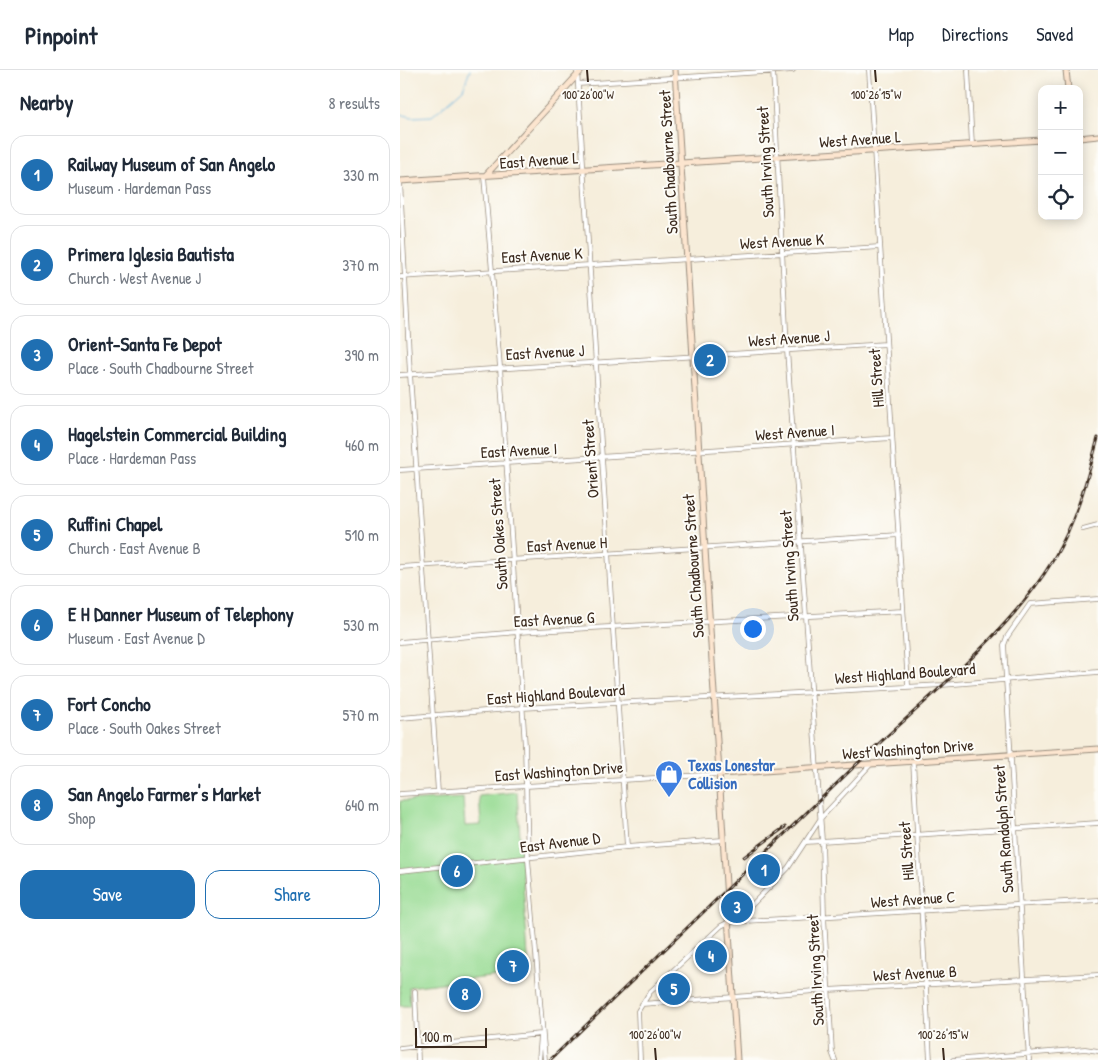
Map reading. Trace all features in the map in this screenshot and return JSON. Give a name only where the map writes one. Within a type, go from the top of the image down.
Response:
[{"type":"main road","points":[[484,176],[577,73],[582,70]]},
{"type":"main road","name":"South Chadbourne Street","points":[[675,70],[737,1060]]},
{"type":"main road","points":[[1066,70],[1068,85]]},
{"type":"main road","points":[[1083,138],[1098,136]]},
{"type":"main road","name":"West Avenue L","points":[[680,164],[1038,140]]},
{"type":"main road","name":"East Avenue L","points":[[400,181],[680,164]]},
{"type":"main road","name":"West Washington Drive","points":[[719,774],[1098,749]]},
{"type":"street","points":[[578,84],[792,70]]},
{"type":"street","name":"Hill Street","points":[[869,70],[908,685]]},
{"type":"street","points":[[968,70],[972,145]]},
{"type":"street","name":"South Irving Street","points":[[773,71],[799,542],[822,841],[824,917],[832,1052],[835,1060]]},
{"type":"street","name":"Orient Street","points":[[577,73],[627,847]]},
{"type":"street","name":"South Oakes Street","points":[[484,176],[500,367],[518,632],[528,859],[541,1034],[545,1060]]},
{"type":"street","points":[[400,181],[410,374],[418,469],[438,792]]},
{"type":"street","name":"West Avenue K","points":[[686,258],[880,247]]},
{"type":"street","name":"East Avenue K","points":[[400,277],[686,258]]},
{"type":"street","name":"West Avenue J","points":[[692,357],[886,344]]},
{"type":"street","name":"East Avenue J","points":[[400,375],[500,367],[692,357]]},
{"type":"street","name":"West Avenue I","points":[[698,450],[892,438]]},
{"type":"street","name":"East Avenue I","points":[[400,470],[602,458],[698,450]]},
{"type":"street","points":[[1083,529],[1098,525]]},
{"type":"street","name":"East Avenue H","points":[[400,567],[512,558],[899,536]]},
{"type":"street","name":"South Randolph Street","points":[[1029,1058],[1004,679],[1004,645],[1016,622],[1030,604],[1098,599]]},
{"type":"street","name":"East Avenue G","points":[[400,642],[518,632],[904,611]]},
{"type":"street","name":"West Highland Boulevard","points":[[714,697],[908,685],[942,685],[1098,672]]},
{"type":"street","name":"East Highland Boulevard","points":[[400,718],[522,708],[714,697]]},
{"type":"street","name":"Hill Street","points":[[913,761],[930,1060]]},
{"type":"street","points":[[740,920],[743,914],[788,868],[820,818],[872,764]]},
{"type":"street","name":"East Washington Drive","points":[[400,794],[719,774]]},
{"type":"street","points":[[806,842],[1098,823]]},
{"type":"street","name":"East Avenue D","points":[[400,871],[528,859],[627,847],[724,840]]},
{"type":"street","name":"West Avenue C","points":[[729,922],[1098,900]]},
{"type":"street","points":[[640,1060],[638,1011],[642,1004],[650,992],[722,926],[729,922]]},
{"type":"street","name":"West Avenue B","points":[[642,1004],[828,990],[1098,975]]},
{"type":"street","points":[[415,991],[418,1060]]},
{"type":"street","points":[[400,1048],[541,1034]]},
{"type":"street","name":"South Oakes Street","points":[[539,1060],[541,1034]]},
{"type":"street","points":[[953,1060],[1029,1058],[1085,1049],[1098,1051]]},
{"type":"green space","points":[[517,792],[529,972],[409,987],[410,1006],[400,1006],[400,801],[463,798],[465,826],[481,825],[479,796]]},
{"type":"waterway","points":[[400,114],[412,117],[432,116],[463,89],[470,70]]},
{"type":"railway","points":[[550,1060],[857,764],[962,667],[1012,615],[1034,588],[1061,546],[1080,501],[1098,438]]},
{"type":"railway","points":[[744,857],[785,827]]},
{"type":"place","name":"Primera Iglesia Bautista","points":[[710,360]]},
{"type":"place","name":"Texas Lonestar Collision","points":[[669,798]]},
{"type":"place","name":"Railway Museum of San Angelo","points":[[764,870]]},
{"type":"place","name":"E H Danner Museum of Telephony","points":[[457,871]]},
{"type":"place","name":"Orient-Santa Fe Depot","points":[[737,907]]},
{"type":"place","name":"Hagelstein Commercial Building","points":[[711,956]]},
{"type":"place","name":"Fort Concho","points":[[513,966]]},
{"type":"place","name":"Ruffini Chapel","points":[[674,989]]},
{"type":"place","name":"San Angelo Farmer's Market","points":[[465,994]]}]
